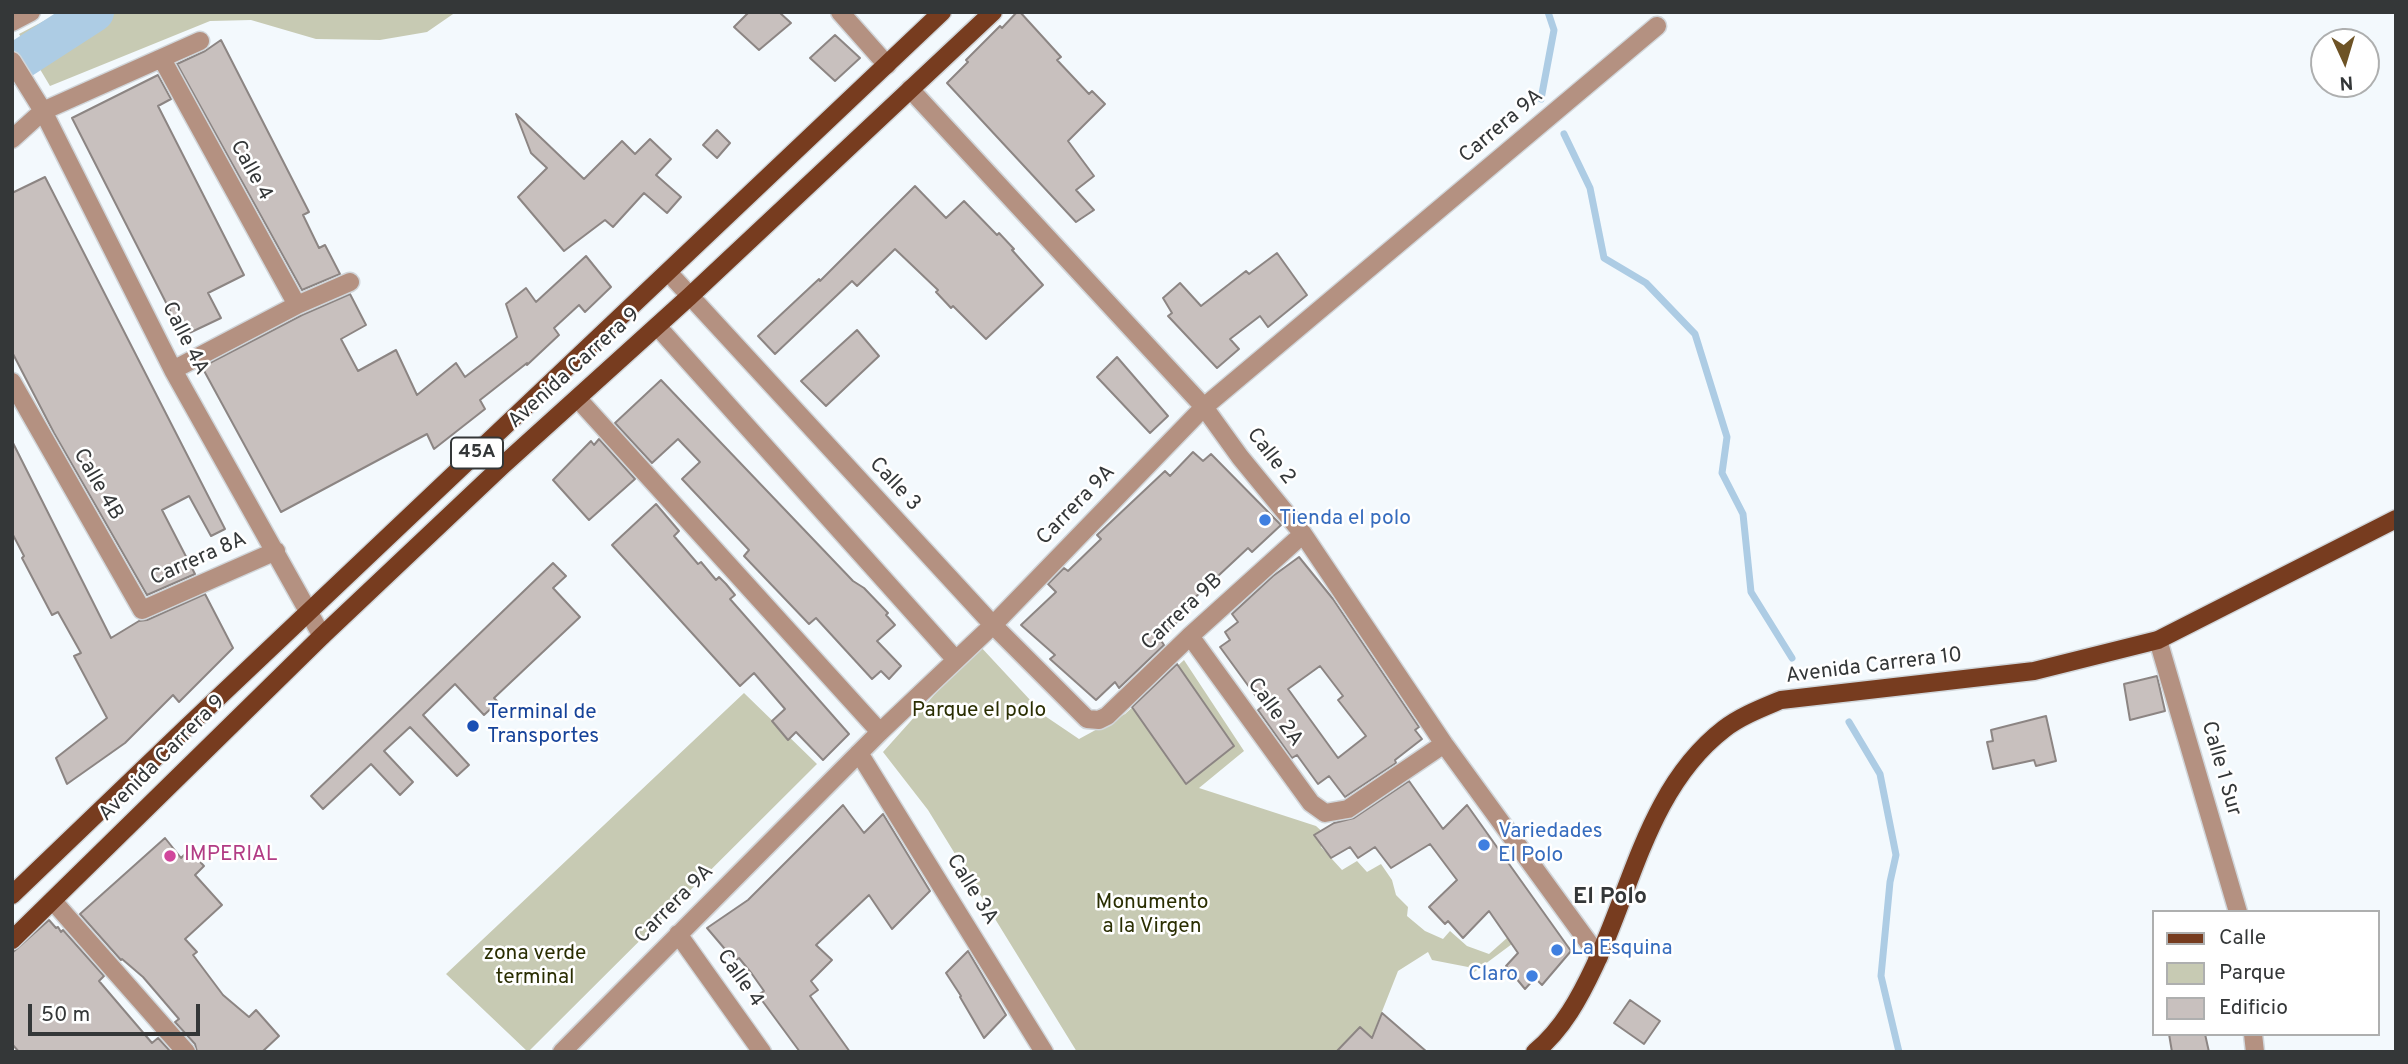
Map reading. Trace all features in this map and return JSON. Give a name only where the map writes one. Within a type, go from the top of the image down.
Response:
[{"type":"main road","name":"Avenida Carrera 9","points":[[12,895],[943,12]]},
{"type":"main road","name":"Avenida Carrera 9","points":[[12,940],[322,636],[993,12]]},
{"type":"main road","name":"Avenida Carrera 10","points":[[1539,1051],[1574,1006],[1599,957],[1664,800],[1701,751],[1724,729],[1750,713],[1781,700],[2034,671],[2158,640],[2396,519]]},
{"type":"street","points":[[12,22],[31,12]]},
{"type":"street","points":[[840,12],[887,65]]},
{"type":"street","name":"Carrera 9A","points":[[562,1052],[880,732],[993,625],[1204,407],[1657,26]]},
{"type":"street","points":[[12,138],[43,111],[200,41]]},
{"type":"street","name":"Calle 4","points":[[162,59],[298,305]]},
{"type":"street","name":"Calle 4A","points":[[12,61],[43,111],[173,369],[322,636]]},
{"type":"street","name":"Calle 2","points":[[910,89],[1204,407],[1240,457],[1303,534],[1444,744],[1599,957]]},
{"type":"street","name":"Calle 3","points":[[668,272],[993,625],[1080,715],[1093,721]]},
{"type":"street","points":[[173,369],[298,305],[350,282]]},
{"type":"street","points":[[657,326],[956,660]]},
{"type":"street","name":"Calle 4B","points":[[12,382],[142,610]]},
{"type":"street","points":[[578,399],[880,732]]},
{"type":"street","name":"Carrera 9B","points":[[1093,721],[1107,716],[1190,636],[1303,534]]},
{"type":"street","name":"Carrera 8A","points":[[142,610],[275,551]]},
{"type":"street","name":"Calle 2A","points":[[1190,636],[1311,803],[1325,813],[1349,809],[1444,744]]},
{"type":"street","name":"Calle 1 Sur","points":[[2158,640],[2237,910]]},
{"type":"street","name":"Calle 3A","points":[[859,753],[1044,1052]]},
{"type":"street","points":[[53,901],[186,1052]]},
{"type":"street","name":"Calle 4","points":[[678,934],[762,1052]]},
{"type":"green space","points":[[61,12],[456,12],[427,32],[380,40],[316,39],[251,20],[210,21],[50,86],[19,34]]},
{"type":"green space","name":"Monumento a la Virgen","points":[[979,645],[1045,716],[1079,739],[1125,714],[1184,660],[1244,751],[1199,788],[1316,826],[1327,836],[1321,847],[1342,870],[1357,861],[1367,872],[1381,864],[1392,880],[1396,895],[1408,907],[1407,916],[1425,931],[1443,939],[1450,931],[1467,946],[1489,954],[1507,938],[1512,944],[1469,976],[1468,967],[1432,960],[1428,952],[1398,971],[1366,1052],[1077,1052],[928,810],[883,752]]},
{"type":"green space","name":"zona verde terminal","points":[[744,693],[817,764],[528,1052],[446,974]]},
{"type":"building","points":[[749,12],[779,12],[791,23],[759,50],[734,27]]},
{"type":"building","points":[[1020,12],[1061,57],[1057,60],[1089,94],[1092,91],[1105,104],[1068,141],[1094,176],[1076,190],[1094,210],[1076,222],[947,83],[968,62],[966,60]]},
{"type":"building","points":[[835,35],[860,58],[835,81],[810,58]]},
{"type":"building","points":[[221,40],[309,212],[303,215],[319,248],[325,245],[340,274],[302,290],[177,64]]},
{"type":"building","points":[[158,75],[171,99],[158,106],[244,275],[208,293],[221,318],[183,336],[72,118]]},
{"type":"building","points":[[516,114],[584,179],[622,141],[635,154],[650,139],[671,159],[656,175],[681,197],[667,213],[644,193],[613,227],[605,220],[564,251],[518,197],[547,168],[531,153]]},
{"type":"building","points":[[717,130],[730,143],[717,158],[703,145]]},
{"type":"building","points":[[45,177],[225,529],[211,536],[189,496],[162,510],[195,574],[147,595],[54,433],[12,352],[12,193]]},
{"type":"building","points":[[915,186],[946,218],[964,201],[997,235],[999,233],[1043,285],[986,339],[953,306],[951,308],[936,292],[938,290],[895,249],[857,286],[852,281],[775,354],[758,336],[819,279],[820,281]]},
{"type":"building","points":[[1277,253],[1307,295],[1268,327],[1260,316],[1230,339],[1239,349],[1217,368],[1168,316],[1172,313],[1163,298],[1180,283],[1201,306],[1246,271],[1249,274]]},
{"type":"building","points":[[586,256],[611,287],[585,312],[579,305],[554,328],[559,335],[527,365],[480,400],[485,409],[434,449],[427,434],[281,512],[202,367],[302,315],[350,294],[366,325],[341,339],[358,371],[396,350],[417,395],[456,363],[465,377],[517,337],[506,304],[526,288],[536,302]]},
{"type":"building","points":[[857,330],[879,356],[826,406],[801,381]]},
{"type":"building","points":[[1117,357],[1168,416],[1150,433],[1097,377]]},
{"type":"building","points":[[661,380],[853,581],[864,588],[888,613],[886,615],[895,625],[877,641],[901,666],[889,679],[881,671],[872,679],[816,618],[809,624],[744,556],[749,550],[682,479],[700,462],[678,439],[652,463],[615,423]]},
{"type":"building","points":[[599,439],[635,479],[589,520],[553,480],[591,441],[594,445]]},
{"type":"building","points":[[12,441],[111,638],[139,621],[147,620],[205,594],[233,648],[179,702],[173,695],[125,743],[67,784],[56,758],[107,718],[74,656],[81,653],[58,612],[52,615],[12,533]]},
{"type":"building","points":[[1193,452],[1203,461],[1211,454],[1281,525],[1252,552],[1248,548],[1188,604],[1192,607],[1160,639],[1164,645],[1119,688],[1115,682],[1096,700],[1050,659],[1055,655],[1021,625],[1056,592],[1048,584],[1064,568],[1068,571],[1101,539],[1097,535],[1165,471],[1170,476]]},
{"type":"building","points":[[656,504],[679,531],[674,536],[698,564],[701,562],[716,580],[719,577],[726,584],[735,595],[730,599],[849,734],[823,760],[796,732],[788,740],[772,721],[785,709],[754,673],[740,686],[612,545]]},
{"type":"building","points":[[1299,557],[1333,599],[1419,727],[1415,730],[1422,739],[1395,760],[1396,763],[1345,797],[1329,776],[1318,784],[1297,755],[1292,758],[1258,710],[1263,706],[1220,647],[1230,640],[1225,632],[1238,622],[1232,614],[1273,576]],"holes":[[[1320,666],[1343,696],[1338,700],[1366,736],[1338,758],[1288,689]]]},
{"type":"building","points":[[553,563],[566,576],[553,588],[580,617],[494,698],[498,702],[484,715],[455,684],[423,715],[469,765],[457,776],[410,727],[384,751],[413,782],[400,795],[371,764],[323,809],[311,796]]},
{"type":"building","points":[[1177,664],[1234,746],[1186,784],[1132,707]]},
{"type":"building","points":[[2157,676],[2165,711],[2130,720],[2124,684]]},
{"type":"building","points":[[2046,716],[2056,761],[2036,766],[2034,760],[1993,769],[1987,742],[1993,741],[1991,730]]},
{"type":"building","points":[[1409,781],[1443,829],[1467,805],[1571,951],[1542,985],[1535,978],[1525,989],[1506,966],[1518,953],[1489,911],[1463,938],[1448,921],[1445,924],[1429,907],[1457,880],[1430,844],[1391,868],[1375,847],[1358,858],[1350,847],[1331,858],[1314,835],[1334,823],[1354,818]]},
{"type":"building","points":[[843,805],[864,833],[883,814],[930,891],[892,929],[869,895],[816,945],[832,960],[811,981],[818,990],[810,996],[850,1052],[800,1052],[758,995],[764,991],[752,974],[739,958],[735,961],[707,928],[748,900]]},
{"type":"building","points":[[165,838],[181,858],[189,850],[204,866],[195,875],[222,905],[185,939],[197,952],[193,955],[223,995],[249,1017],[256,1010],[279,1036],[262,1052],[197,1052],[195,1044],[175,1022],[179,1019],[143,977],[121,960],[80,914]]},
{"type":"building","points":[[49,920],[61,932],[63,930],[104,976],[99,981],[152,1043],[158,1038],[171,1052],[19,1052],[12,1044],[12,953]]},
{"type":"building","points":[[968,951],[1006,1015],[984,1038],[946,973]]},
{"type":"building","points":[[1630,1000],[1660,1021],[1644,1044],[1614,1023]]},
{"type":"building","points":[[1382,1013],[1427,1052],[1336,1052],[1360,1027],[1372,1038]]},
{"type":"building","points":[[2169,1036],[2205,1036],[2209,1052],[2172,1052]]},
{"type":"waterway","points":[[12,65],[94,12]]},
{"type":"waterway","points":[[1541,99],[1554,30],[1548,12]]},
{"type":"waterway","points":[[1564,134],[1590,188],[1604,258],[1646,283],[1695,334],[1727,437],[1722,473],[1743,514],[1751,592],[1792,658]]},
{"type":"waterway","points":[[1849,722],[1880,774],[1896,855],[1890,882],[1881,976],[1899,1052]]},
{"type":"place","name":"Tienda el polo","points":[[1265,520]]},
{"type":"place","name":"Terminal de Transportes","points":[[473,726]]},
{"type":"place","name":"Variedades El Polo","points":[[1484,845]]},
{"type":"place","name":"IMPERIAL","points":[[170,856]]},
{"type":"place","name":"La Esquina","points":[[1557,950]]},
{"type":"place","name":"Claro","points":[[1532,976]]},
{"type":"district","name":"El Polo","points":[[1610,898]]},
{"type":"park label","name":"Parque el polo","points":[[979,712]]}]
